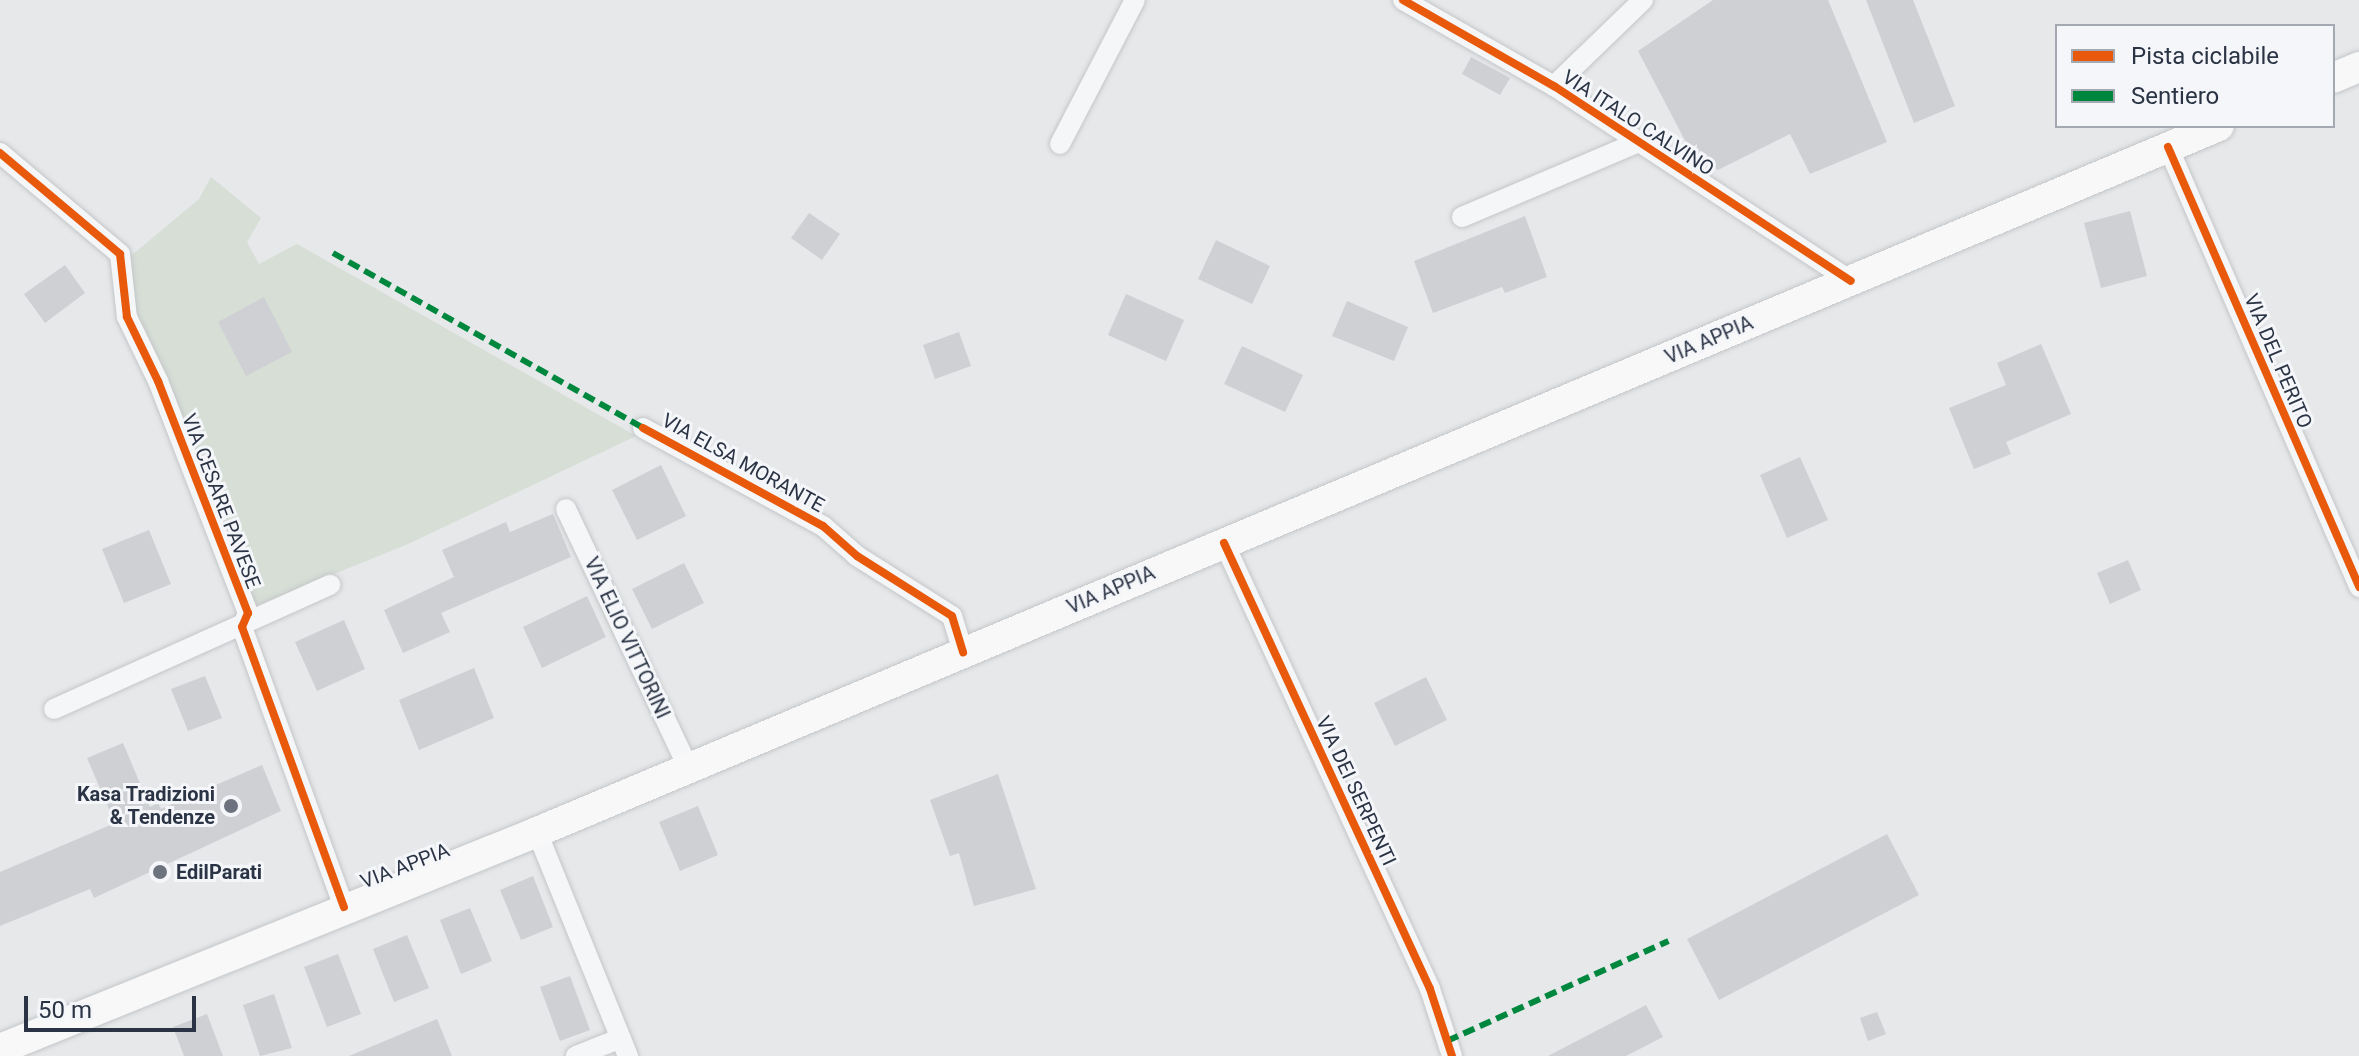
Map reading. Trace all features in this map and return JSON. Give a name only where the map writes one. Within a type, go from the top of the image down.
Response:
[{"type":"main road","points":[[2335,77],[2359,67]]},
{"type":"main road","name":"VIA APPIA","points":[[0,1049],[344,907],[537,832],[2214,128]]},
{"type":"street","points":[[1060,144],[1135,0]]},
{"type":"street","name":"VIA ITALO CALVINO","points":[[1403,0],[1554,86],[1851,281]]},
{"type":"street","points":[[1554,86],[1643,0]]},
{"type":"street","points":[[1462,217],[1639,142]]},
{"type":"street","name":"VIA DEL PERITO","points":[[2168,147],[2359,587]]},
{"type":"street","name":"VIA CESARE PAVESE","points":[[0,153],[120,254],[127,317],[158,381],[248,613],[242,627],[344,907]]},
{"type":"street","name":"VIA ELSA MORANTE","points":[[643,428],[823,526],[857,556],[952,616],[963,652]]},
{"type":"street","name":"VIA ELIO VITTORINI","points":[[566,509],[688,767]]},
{"type":"street","name":"VIA DEI SERPENTI","points":[[1224,543],[1430,989],[1452,1056]]},
{"type":"street","points":[[54,709],[330,585]]},
{"type":"street","points":[[537,832],[624,1047],[576,1056]]},
{"type":"shaded area","points":[[211,177],[261,218],[247,242],[259,264],[297,244],[636,436],[408,544],[253,607],[132,310],[131,256],[199,199]]},
{"type":"building","points":[[1713,0],[1828,0],[1887,142],[1810,174],[1790,134],[1718,170],[1691,152],[1638,51]]},
{"type":"building","points":[[1866,0],[1913,0],[1955,106],[1914,123]]},
{"type":"building","points":[[1471,57],[1510,78],[1500,95],[1462,74]]},
{"type":"building","points":[[2130,211],[2147,276],[2101,288],[2084,223]]},
{"type":"building","points":[[809,213],[840,234],[822,260],[791,238]]},
{"type":"building","points":[[1525,216],[1547,277],[1505,293],[1502,287],[1433,313],[1414,261]]},
{"type":"building","points":[[1216,240],[1270,266],[1252,304],[1198,279]]},
{"type":"building","points":[[65,265],[85,293],[45,323],[24,294]]},
{"type":"building","points":[[1126,294],[1184,320],[1166,361],[1108,335]]},
{"type":"building","points":[[264,297],[292,352],[246,376],[218,322]]},
{"type":"building","points":[[1347,301],[1408,327],[1394,361],[1332,336]]},
{"type":"building","points":[[959,332],[971,366],[935,379],[923,345]]},
{"type":"building","points":[[2041,344],[2071,414],[2006,442],[2011,454],[1974,469],[1949,408],[2006,385],[1997,363]]},
{"type":"building","points":[[1242,346],[1303,375],[1285,412],[1224,384]]},
{"type":"building","points":[[1800,457],[1828,520],[1787,538],[1760,475]]},
{"type":"building","points":[[661,465],[686,516],[637,540],[612,490]]},
{"type":"building","points":[[553,514],[571,557],[441,613],[450,632],[403,653],[384,610],[454,577],[442,550],[506,522],[510,532]]},
{"type":"building","points":[[149,530],[171,584],[124,603],[102,549]]},
{"type":"building","points":[[2128,560],[2141,590],[2110,604],[2097,573]]},
{"type":"building","points":[[684,563],[704,603],[652,629],[632,589]]},
{"type":"building","points":[[587,596],[606,637],[542,668],[523,627]]},
{"type":"building","points":[[344,620],[365,669],[317,691],[295,642]]},
{"type":"building","points":[[474,668],[494,718],[419,750],[399,700]]},
{"type":"building","points":[[205,676],[222,718],[188,731],[171,689]]},
{"type":"building","points":[[1426,677],[1447,720],[1395,746],[1374,703]]},
{"type":"building","points":[[123,743],[150,807],[158,803],[161,809],[262,765],[281,811],[94,898],[90,889],[0,926],[0,872],[115,823],[87,758]]},
{"type":"building","points":[[998,774],[1036,889],[974,906],[959,853],[950,856],[930,800]]},
{"type":"building","points":[[698,806],[718,855],[680,871],[659,822]]},
{"type":"building","points":[[1887,834],[1919,895],[1719,1000],[1687,939]]},
{"type":"building","points":[[533,876],[553,927],[521,940],[500,890]]},
{"type":"building","points":[[470,908],[492,961],[461,974],[440,920]]},
{"type":"building","points":[[407,935],[429,988],[394,1002],[373,949]]},
{"type":"building","points":[[338,954],[361,1014],[327,1027],[304,967]]},
{"type":"building","points":[[570,976],[590,1030],[560,1041],[540,987]]},
{"type":"building","points":[[274,994],[292,1048],[260,1056],[243,1005]]},
{"type":"building","points":[[1646,1005],[1663,1037],[1626,1056],[1548,1056]]},
{"type":"building","points":[[1877,1012],[1886,1034],[1868,1041],[1860,1018]]},
{"type":"building","points":[[207,1014],[223,1056],[184,1056],[173,1027]]},
{"type":"building","points":[[437,1019],[452,1056],[349,1056]]},
{"type":"marked path","points":[[333,253],[643,428]]},
{"type":"marked path","points":[[1447,1041],[1668,941]]},
{"type":"cycle path","points":[[1403,0],[1554,86],[1851,281]]},
{"type":"cycle path","points":[[2168,147],[2359,587]]},
{"type":"cycle path","points":[[0,153],[120,254],[127,317],[158,381],[248,613],[242,627],[344,907]]},
{"type":"cycle path","points":[[643,428],[823,526],[857,556],[952,616],[963,652]]},
{"type":"cycle path","points":[[1224,543],[1430,989],[1452,1056]]},
{"type":"place","name":"Kasa Tradizioni & Tendenze","points":[[231,806]]},
{"type":"place","name":"EdilParati","points":[[160,872]]}]
